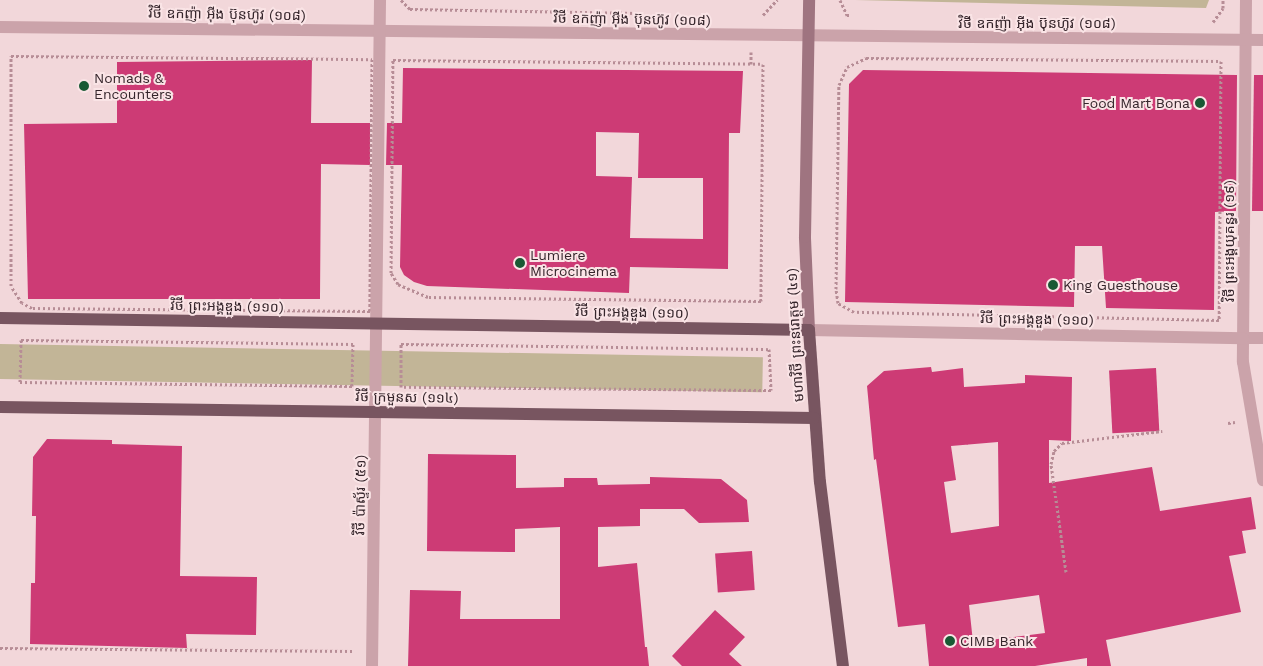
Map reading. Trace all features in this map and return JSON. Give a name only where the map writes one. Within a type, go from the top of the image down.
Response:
[{"type":"main road","name":"មហាវិថី ព្រះនរោត្តម (៤១)","points":[[809,0],[805,237],[809,330],[814,418],[842,666]]},
{"type":"main road","name":"វិថី ព្រះអង្គឌួង (១១០)","points":[[0,318],[809,330]]},
{"type":"main road","name":"វិថី ក្រមួនស (១១៤)","points":[[0,407],[814,418]]},
{"type":"street","name":"វិថី ប៉ាស្ទ័រ (៥១)","points":[[372,666],[380,0]]},
{"type":"street","name":"វិថី ព្រះអង្គយុគន្ធរ (១៩)","points":[[1246,0],[1243,362],[1263,480]]},
{"type":"street","name":"វិថី ឧកញ៉ា អ៊ីង ប៊ុនហ៊ូវ (១០៨)","points":[[0,27],[1263,40]]},
{"type":"street","name":"វិថី ព្រះអង្គឌួង (១១០)","points":[[809,330],[1263,338]]},
{"type":"path","points":[[401,0],[410,9],[644,13]]},
{"type":"path","points":[[758,15],[765,15],[777,0]]},
{"type":"path","points":[[840,0],[847,15]]},
{"type":"path","points":[[11,56],[372,59],[370,311],[32,308],[22,303],[11,286],[11,56]]},
{"type":"path","points":[[866,58],[1221,61],[1219,320],[854,312],[838,303],[836,290],[839,85],[847,67],[866,58]]},
{"type":"path","points":[[393,60],[763,64],[761,301],[428,297],[398,284],[391,273],[393,60]]},
{"type":"path","points":[[21,340],[353,344],[352,386],[20,382],[21,340]]},
{"type":"path","points":[[401,344],[769,349],[771,390],[402,387],[401,344]]},
{"type":"path","points":[[1066,572],[1051,464],[1054,451],[1062,443],[1162,431]]},
{"type":"path","points":[[0,648],[372,651]]},
{"type":"shaded area","points":[[855,0],[1209,0],[1206,8]]},
{"type":"shaded area","points":[[0,344],[763,357],[762,392],[0,379]]},
{"type":"building","points":[[312,60],[311,123],[370,123],[370,165],[321,164],[320,299],[28,299],[24,124],[117,123],[117,62]]},
{"type":"building","points":[[403,68],[743,71],[740,133],[729,133],[728,269],[630,267],[629,293],[427,286],[414,282],[404,275],[400,267],[402,165],[386,165],[387,123],[402,123]],"holes":[[[596,132],[639,133],[638,178],[703,178],[703,239],[630,238],[632,177],[596,176]]]},
{"type":"building","points":[[863,70],[1237,75],[1236,211],[1215,212],[1214,310],[1106,308],[1102,246],[1075,246],[1074,307],[845,302],[849,84]]},
{"type":"building","points":[[1254,75],[1263,75],[1263,211],[1252,211]]},
{"type":"building","points":[[931,367],[932,372],[963,368],[964,387],[1025,383],[1025,375],[1072,377],[1071,441],[1049,440],[1049,483],[1152,467],[1160,511],[1251,497],[1256,529],[1242,531],[1246,553],[1229,556],[1241,612],[1106,640],[1111,666],[1087,666],[1087,658],[1035,666],[929,666],[925,624],[898,627],[876,459],[874,460],[867,386],[884,371]],"holes":[[[998,442],[999,526],[951,533],[944,482],[956,480],[951,446]],[[1039,595],[1045,633],[973,642],[969,605]]]},
{"type":"building","points":[[1156,368],[1159,431],[1112,433],[1109,370]]},
{"type":"building","points":[[47,439],[112,440],[112,444],[182,446],[180,576],[257,577],[256,635],[186,634],[187,648],[30,644],[31,583],[35,583],[36,516],[32,516],[33,457]]},
{"type":"building","points":[[428,454],[516,455],[516,488],[564,487],[564,478],[597,478],[598,485],[650,484],[650,477],[721,479],[747,500],[749,522],[699,523],[684,509],[640,509],[640,526],[598,527],[598,567],[637,563],[645,647],[647,647],[649,666],[408,666],[410,590],[461,591],[460,619],[560,619],[560,527],[515,529],[515,552],[427,551]]},
{"type":"building","points":[[752,551],[755,590],[718,592],[715,554]]},
{"type":"building","points":[[715,610],[745,637],[729,654],[742,666],[682,666],[672,656]]},
{"type":"place","name":"Nomads & Encounters","points":[[84,86]]},
{"type":"place","name":"Food Mart Bona","points":[[1200,103]]},
{"type":"place","name":"Lumiere Microcinema","points":[[520,263]]},
{"type":"place","name":"King Guesthouse","points":[[1053,285]]},
{"type":"place","name":"CIMB Bank","points":[[950,641]]}]
